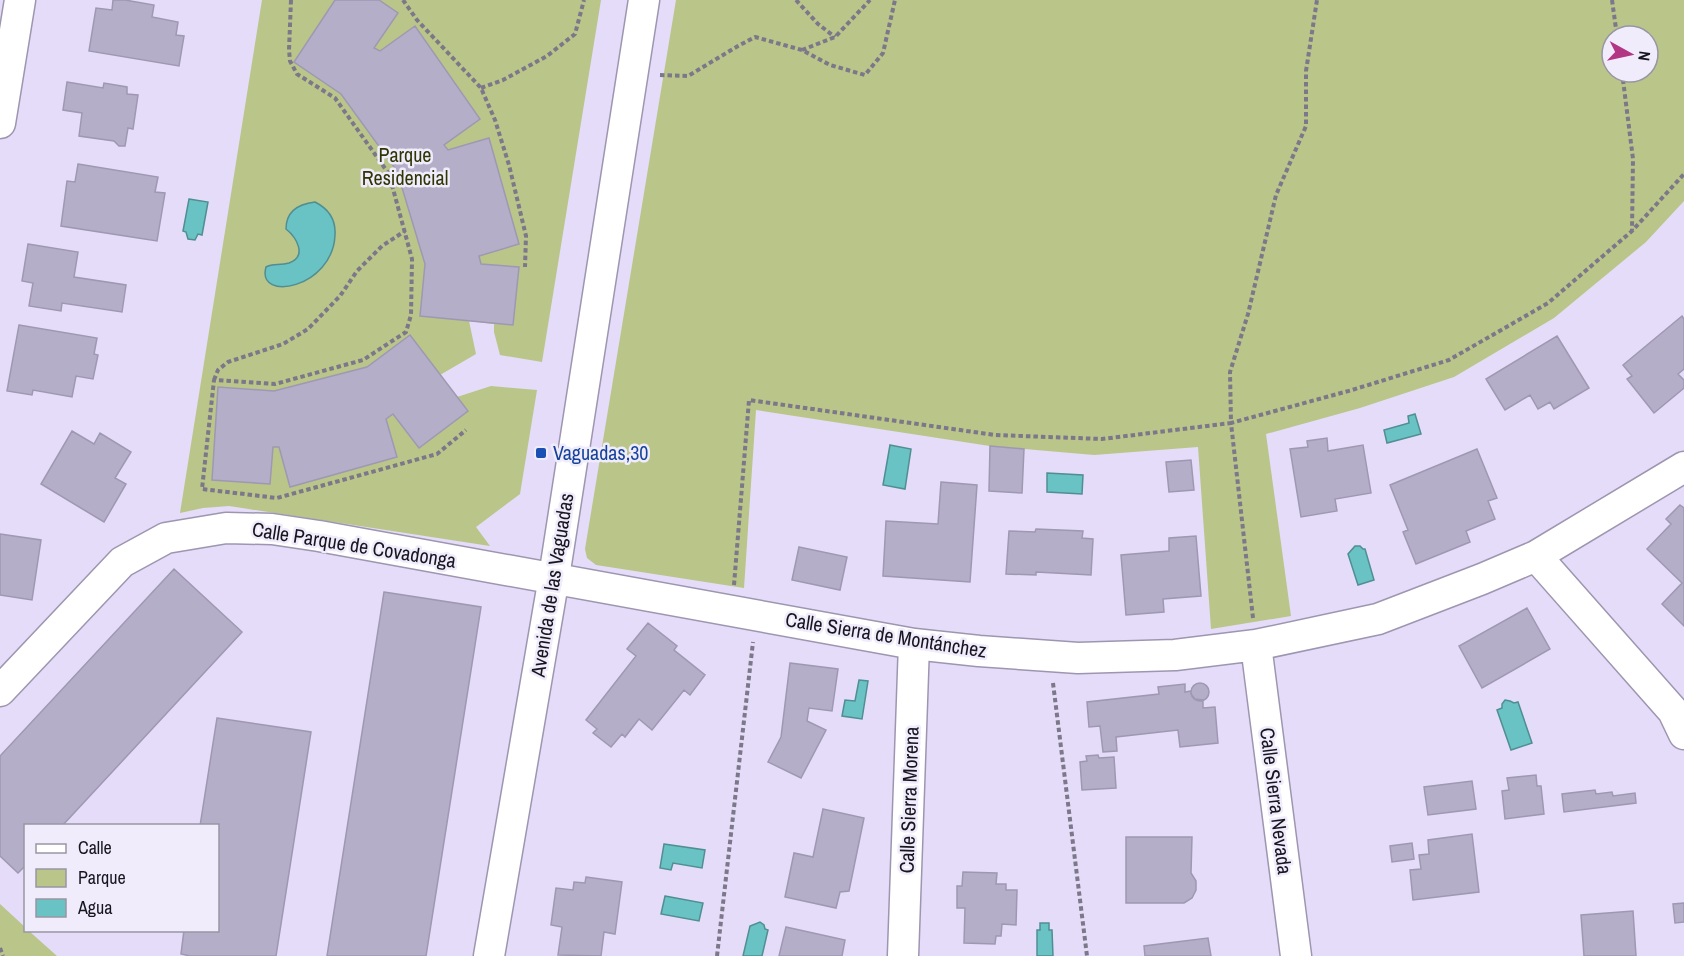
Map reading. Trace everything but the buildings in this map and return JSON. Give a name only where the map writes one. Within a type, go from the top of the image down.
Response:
[{"type":"street","points":[[0,123],[20,0]]},
{"type":"street","name":"Avenida de las Vaguadas","points":[[489,956],[554,577],[644,0]]},
{"type":"street","name":"Calle Sierra de Montánchez","points":[[554,577],[914,644],[1078,658],[1175,655],[1256,645],[1378,619],[1536,556],[1684,467]]},
{"type":"street","name":"Calle Parque de Covadonga","points":[[0,692],[122,562],[166,538],[226,528],[272,529],[554,577]]},
{"type":"street","points":[[1536,556],[1673,711],[1684,734]]},
{"type":"street","name":"Calle Sierra Morena","points":[[903,956],[914,644]]},
{"type":"street","name":"Calle Sierra Nevada","points":[[1256,645],[1296,956]]},
{"type":"path","points":[[214,380],[275,384],[363,360],[406,332],[411,315],[412,260],[389,174],[336,98],[297,74],[290,62],[288,51],[291,0]]},
{"type":"path","points":[[403,0],[417,20],[481,88],[495,120],[509,165],[526,236],[525,267]]},
{"type":"path","points":[[481,88],[503,80],[547,56],[575,34],[584,0]]},
{"type":"path","points":[[796,0],[818,24],[835,37]]},
{"type":"path","points":[[802,50],[835,37],[870,0]]},
{"type":"path","points":[[633,73],[688,76],[755,37],[802,50],[830,65],[866,75],[883,53],[895,0]]},
{"type":"path","points":[[1256,645],[1231,423],[1230,372],[1248,314],[1276,195],[1306,126],[1306,71],[1317,0]]},
{"type":"path","points":[[1612,0],[1615,24]]},
{"type":"path","points":[[1624,84],[1633,159],[1632,231]]},
{"type":"path","points":[[717,956],[744,612],[749,400],[995,435],[1102,439],[1231,423],[1352,390],[1449,360],[1548,303],[1632,231],[1684,174]]},
{"type":"path","points":[[405,231],[382,246],[357,271],[340,296],[308,329],[283,344],[228,362],[218,370],[214,380],[202,489],[277,498],[437,454],[466,430]]},
{"type":"path","points":[[1050,656],[1087,956]]},
{"type":"path","points":[[0,948],[3,956]]},
{"type":"green space","name":"Parque Residencial","points":[[262,0],[601,0],[542,362],[500,355],[494,324],[469,321],[476,354],[440,375],[457,397],[491,386],[537,390],[520,494],[476,527],[490,546],[229,506],[180,513]]},
{"type":"green space","points":[[676,0],[1684,0],[1684,201],[1646,242],[1554,318],[1454,377],[1360,408],[1266,434],[1291,616],[1211,629],[1198,447],[1094,455],[990,446],[756,410],[744,588],[596,565],[587,558],[585,549]]},
{"type":"green space","points":[[0,904],[24,926],[24,932],[30,932],[57,956],[0,956]]},
{"type":"water","points":[[189,199],[208,202],[202,235],[198,234],[195,240],[188,239],[186,232],[183,231]]},
{"type":"water","points":[[315,202],[328,211],[333,219],[335,235],[331,253],[322,267],[310,278],[283,287],[272,285],[266,278],[266,267],[289,263],[298,256],[296,241],[286,229],[288,217],[298,207]]},
{"type":"water","points":[[1415,414],[1421,434],[1387,443],[1384,430],[1409,423],[1408,416]]},
{"type":"water","points":[[890,445],[911,449],[905,489],[883,485]]},
{"type":"water","points":[[1047,473],[1083,475],[1082,494],[1047,492]]},
{"type":"water","points":[[1355,546],[1365,549],[1374,580],[1358,585],[1348,554]]},
{"type":"water","points":[[859,680],[868,681],[862,719],[842,716],[845,700],[855,701]]},
{"type":"water","points":[[1505,700],[1518,702],[1532,743],[1511,750],[1497,710],[1502,708]]},
{"type":"water","points":[[664,844],[705,850],[702,868],[673,863],[671,870],[660,868]]},
{"type":"water","points":[[665,896],[703,903],[699,921],[661,914]]},
{"type":"water","points":[[760,922],[768,930],[762,956],[743,956],[750,926]]},
{"type":"water","points":[[1040,923],[1049,923],[1049,930],[1052,930],[1053,956],[1037,956],[1037,930],[1040,930]]},
{"type":"place","name":"Vaguadas,30","points":[[541,453]]}]
